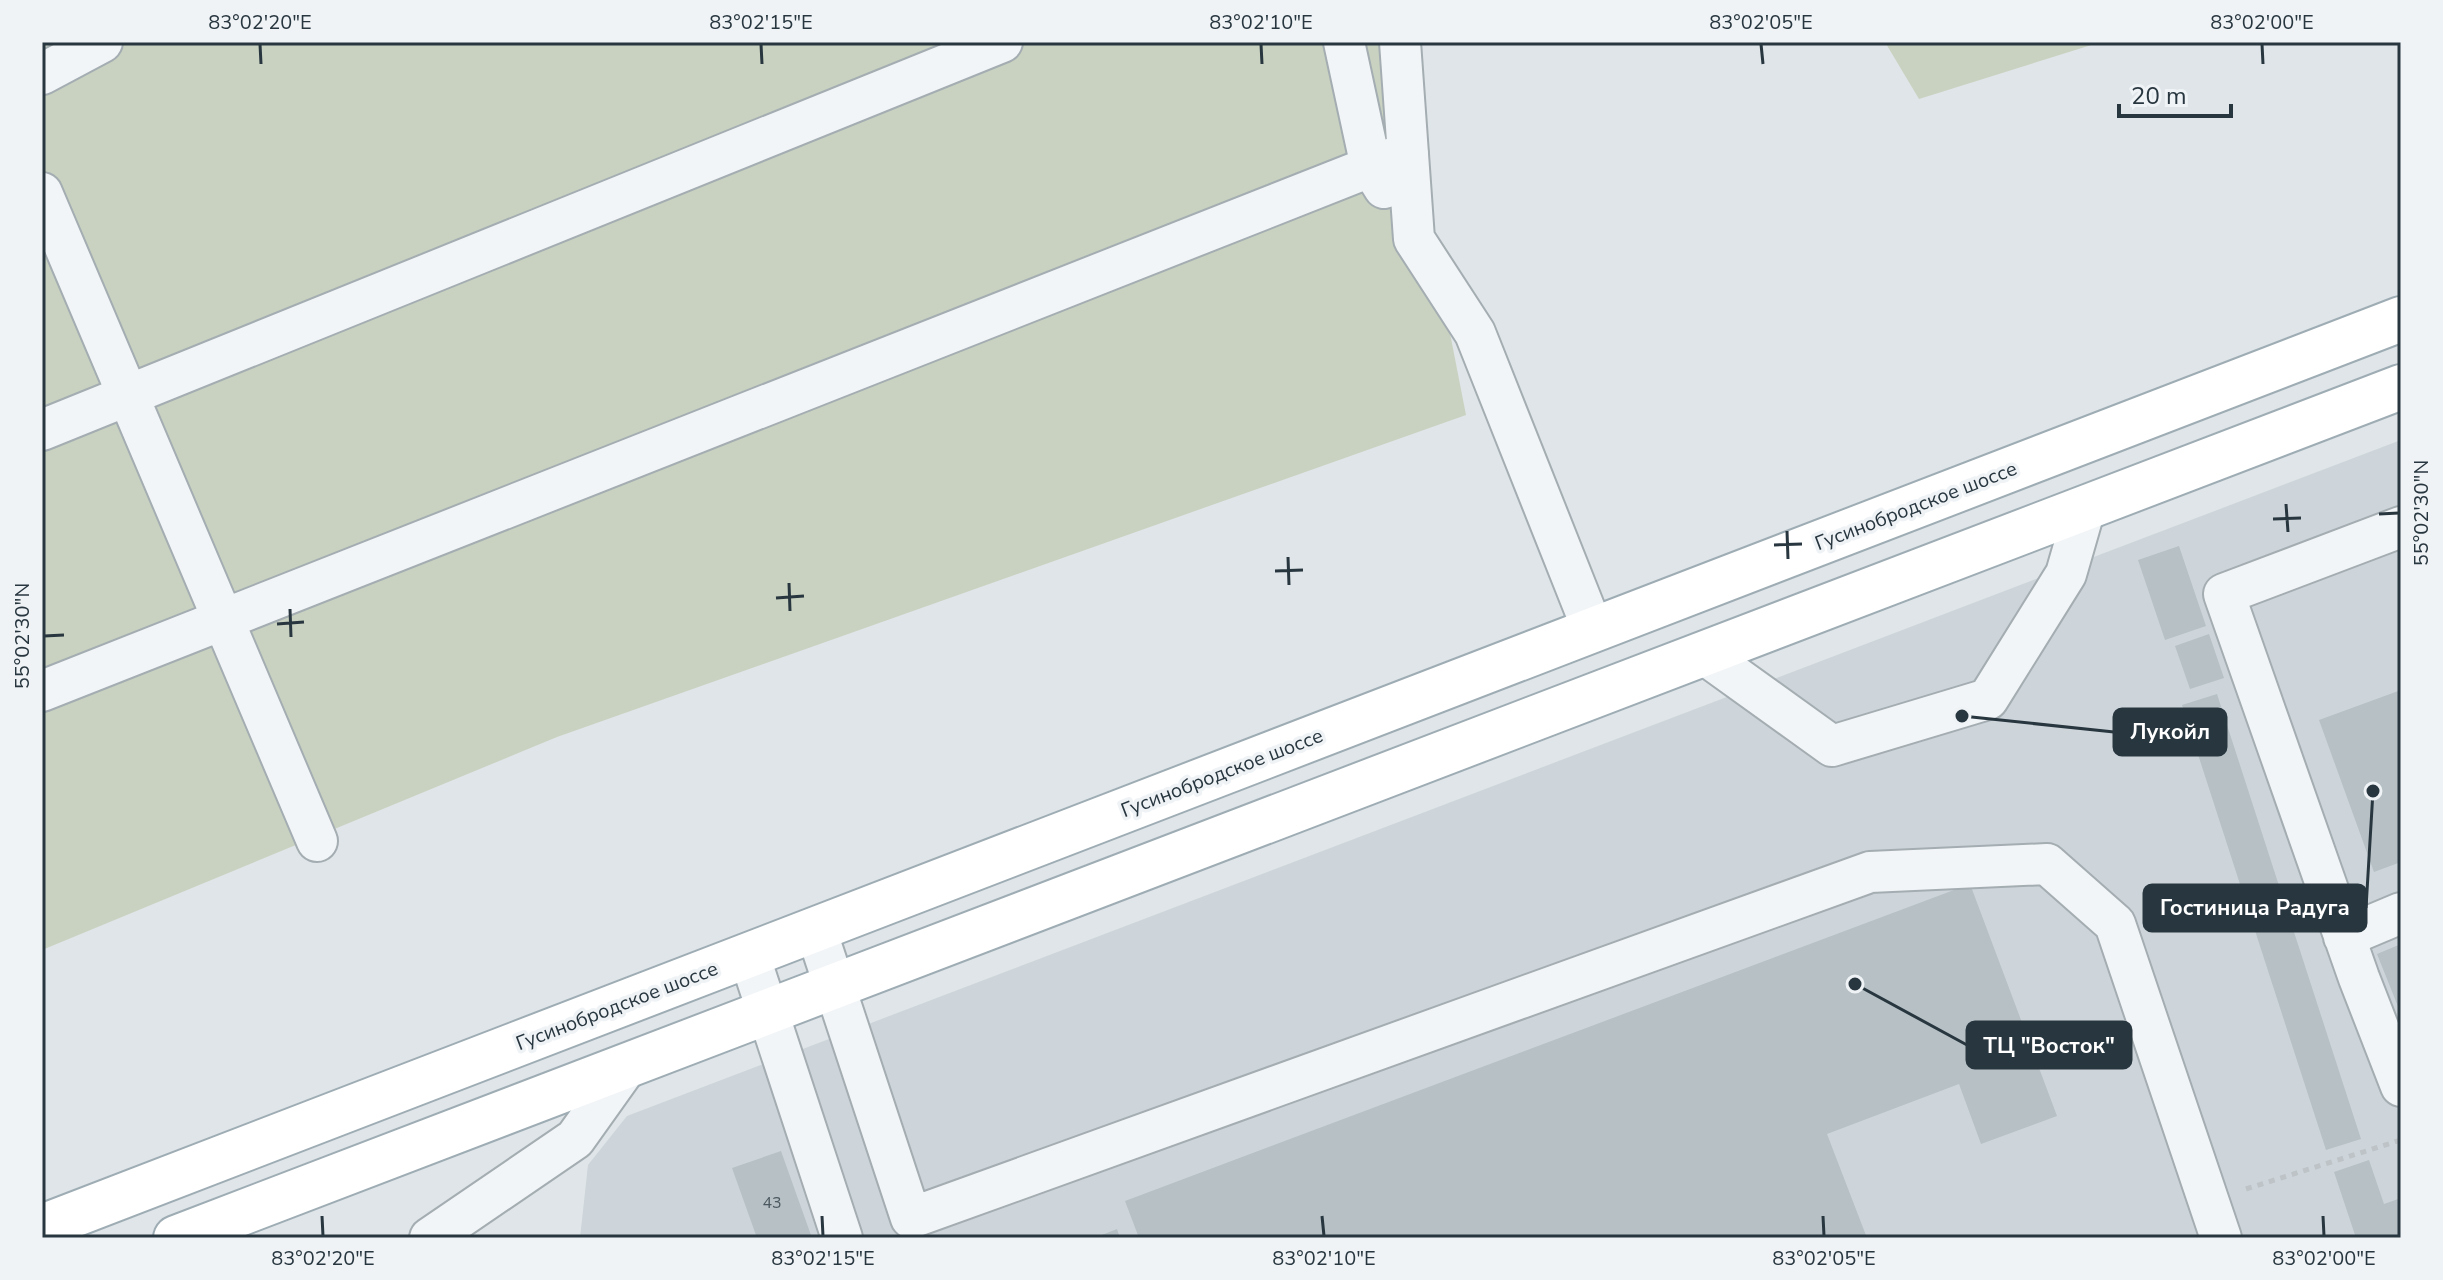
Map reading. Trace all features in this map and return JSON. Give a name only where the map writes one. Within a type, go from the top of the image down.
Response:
[{"type":"main road","name":"Гусинобродское шоссе","points":[[42,1227],[2401,319]]},
{"type":"main road","points":[[176,1238],[2401,387]]},
{"type":"lane","points":[[42,74],[102,42]]},
{"type":"lane","points":[[42,430],[1002,42]]},
{"type":"lane","points":[[1344,42],[1371,167],[1475,333],[1593,630]]},
{"type":"lane","points":[[1400,42],[1414,239]]},
{"type":"lane","points":[[42,691],[1408,152]]},
{"type":"lane","points":[[42,193],[317,841]]},
{"type":"lane","points":[[1704,654],[1832,746],[1988,699],[2066,574],[2085,508]]},
{"type":"lane","points":[[2401,527],[2224,594],[2344,937],[2401,1086]]},
{"type":"lane","points":[[816,930],[836,986],[901,1228],[1870,872],[2047,864],[2115,924],[2221,1238]]},
{"type":"lane","points":[[2344,937],[2401,913]]},
{"type":"lane","points":[[749,955],[842,1238]]},
{"type":"lane","points":[[430,1238],[575,1139],[627,1066]]},
{"type":"path","points":[[2208,1201],[2401,1140]]},
{"type":"shaded area","points":[[2401,440],[2401,1238],[580,1238],[588,1165],[627,1116]]},
{"type":"green space","points":[[42,42],[1393,42],[1466,415],[557,737],[42,950]]},
{"type":"green space","points":[[1885,42],[2101,42],[1919,99]]},
{"type":"building","points":[[2179,546],[2206,626],[2165,640],[2138,560]]},
{"type":"building","points":[[2209,634],[2224,678],[2190,689],[2175,646]]},
{"type":"building","points":[[2401,690],[2401,862],[2374,872],[2319,720]]},
{"type":"building","points":[[2217,694],[2361,1139],[2326,1150],[2182,705]]},
{"type":"building","points":[[1970,884],[2057,1116],[1981,1144],[1959,1084],[1827,1134],[1867,1238],[1139,1238],[1125,1201]]},
{"type":"building","points":[[2401,944],[2401,1014],[2377,954]]},
{"type":"building","points":[[781,1151],[812,1238],[757,1238],[732,1168]]},
{"type":"building","points":[[2369,1160],[2384,1204],[2401,1198],[2401,1238],[2356,1238],[2334,1172]]},
{"type":"building","points":[[1117,1229],[1120,1238],[1094,1238]]},
{"type":"place","name":"Лукойл","points":[[1962,716]]},
{"type":"place","name":"Гостиница Радуга","points":[[2373,791]]},
{"type":"place","name":"ТЦ \"Восток\"","points":[[1855,984]]}]
